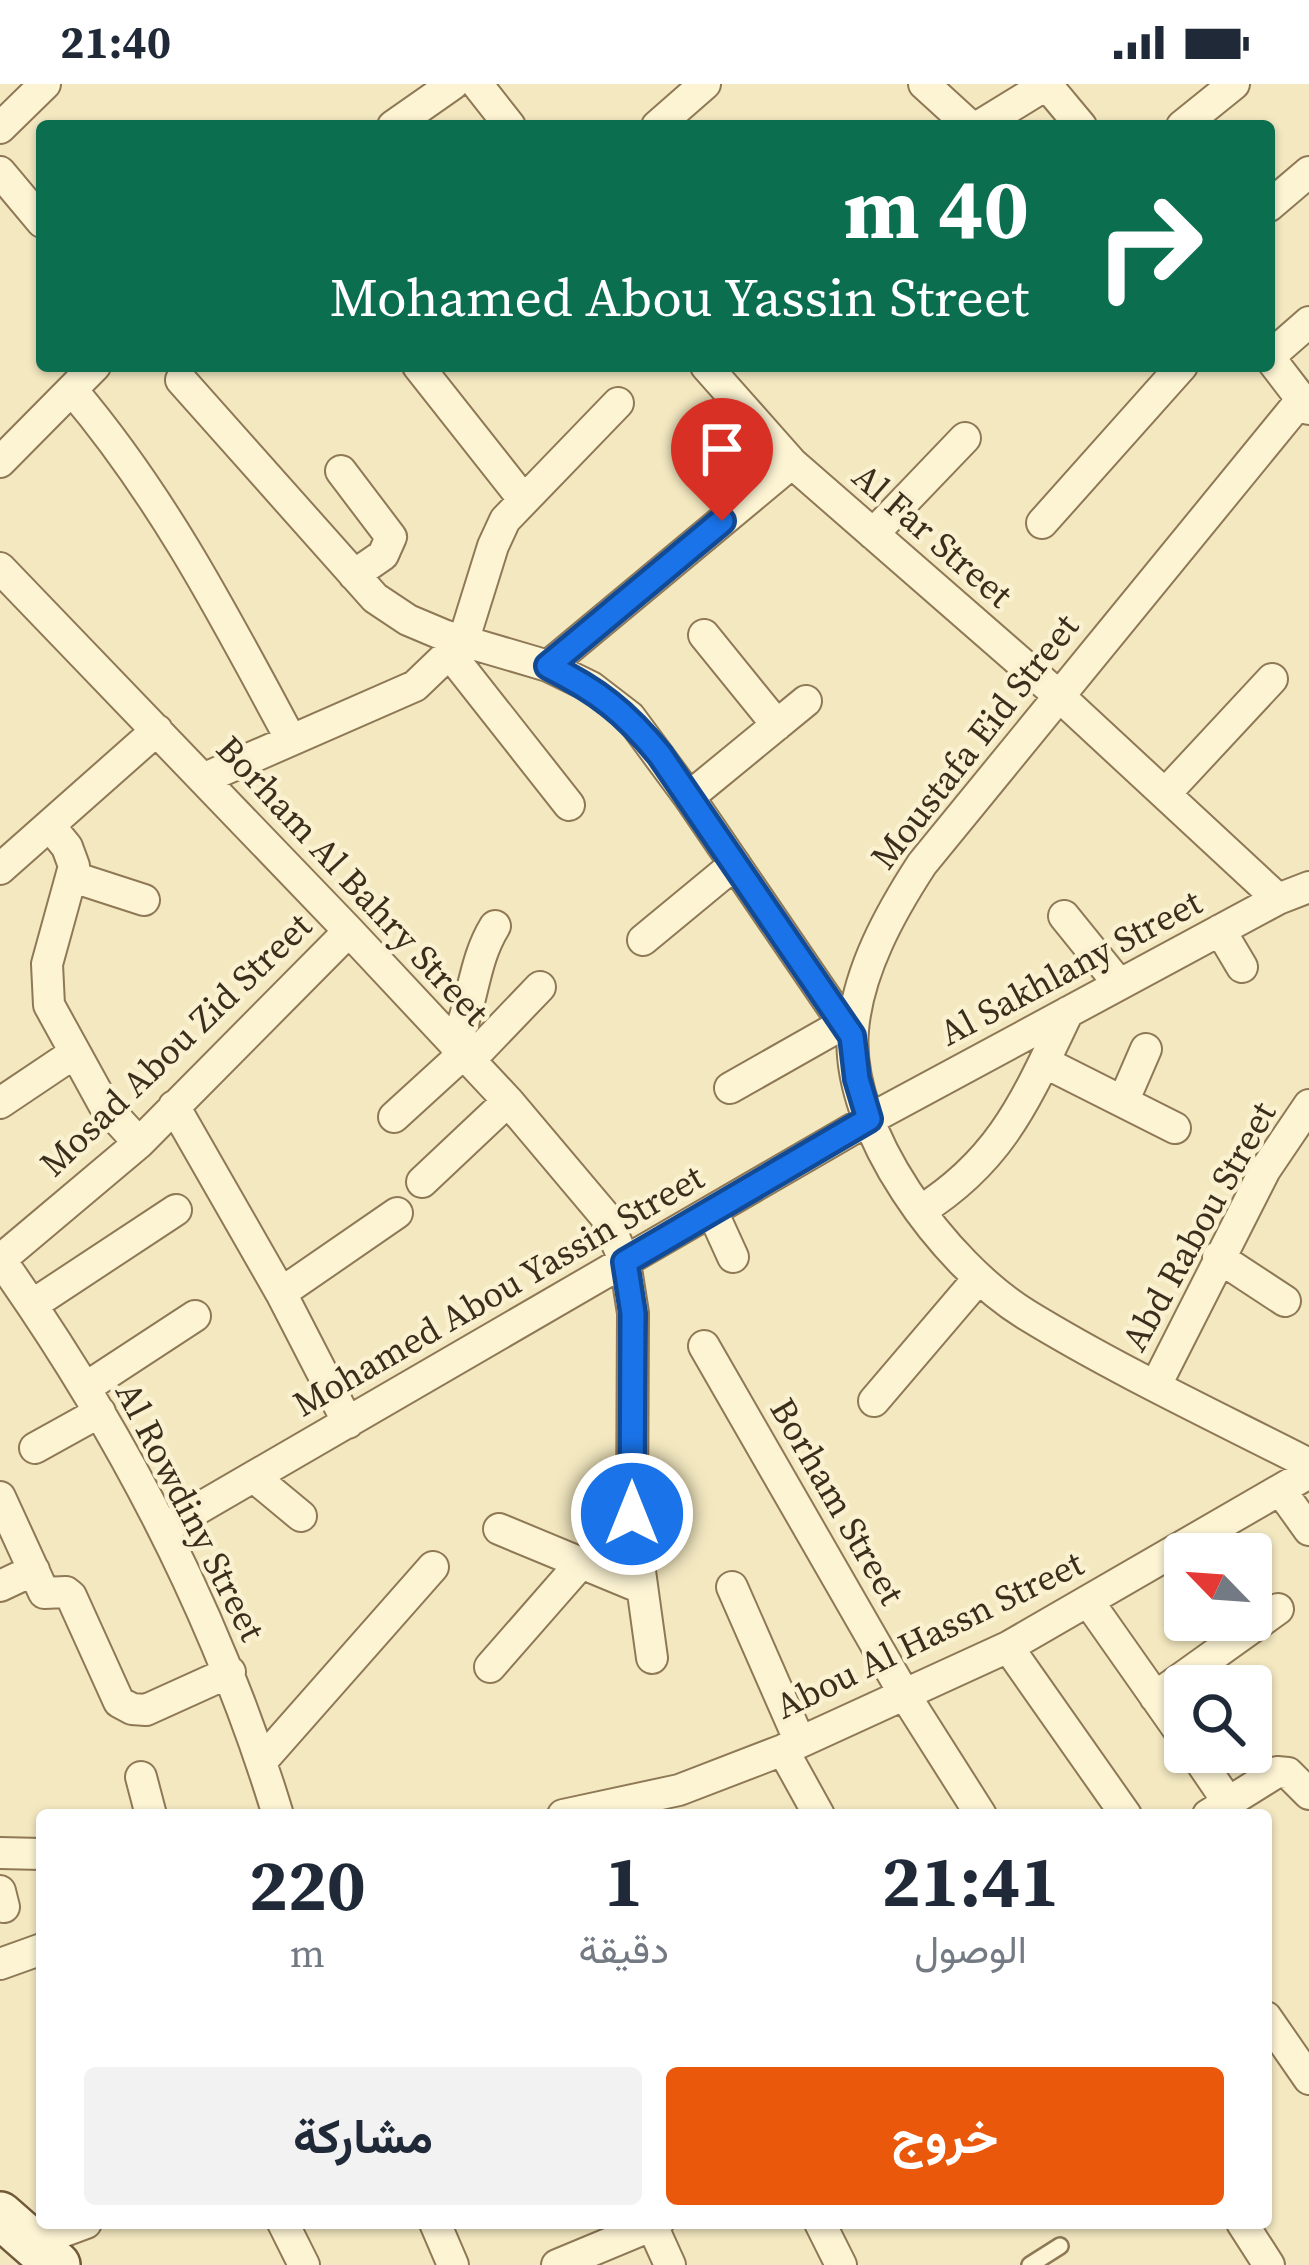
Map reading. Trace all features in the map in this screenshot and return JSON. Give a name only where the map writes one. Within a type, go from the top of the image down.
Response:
[{"type":"street","points":[[0,128],[45,84]]},
{"type":"street","points":[[402,120],[453,84]]},
{"type":"street","points":[[476,84],[505,120]]},
{"type":"street","points":[[924,84],[963,120]]},
{"type":"street","points":[[989,120],[1046,84],[1076,120]]},
{"type":"street","points":[[1189,120],[1234,84]]},
{"type":"street","points":[[663,120],[696,87]]},
{"type":"street","points":[[1275,201],[1309,172]]},
{"type":"street","points":[[19,179],[36,211]]},
{"type":"street","points":[[1275,352],[1309,322]]},
{"type":"street","points":[[1275,365],[1305,404]]},
{"type":"street","points":[[0,461],[89,372]]},
{"type":"street","points":[[423,372],[523,499]]},
{"type":"street","name":"Al Far Street","points":[[711,372],[792,463],[1058,695],[1278,899]]},
{"type":"street","points":[[1042,523],[1177,372]]},
{"type":"street","points":[[181,380],[375,598],[457,646],[548,666],[591,687],[629,718],[848,1030],[730,1088]]},
{"type":"street","points":[[72,390],[122,448],[164,509],[291,740]]},
{"type":"street","points":[[205,778],[415,686],[457,646],[493,546],[523,499],[618,404]]},
{"type":"street","name":"Moustafa Eid Street","points":[[1305,404],[1058,695],[922,864],[897,902],[848,1030],[869,1119],[892,1168],[920,1211],[978,1279],[1025,1314],[1309,1464]]},
{"type":"street","points":[[873,534],[965,437]]},
{"type":"street","points":[[548,666],[792,463]]},
{"type":"street","points":[[341,471],[391,537],[382,554],[354,575]]},
{"type":"street","name":"Borham Al Bahry Street","points":[[3,577],[205,778],[508,1101],[605,1216],[625,1262]]},
{"type":"street","points":[[704,635],[777,725]]},
{"type":"street","points":[[457,646],[569,805]]},
{"type":"street","points":[[1165,794],[1272,679]]},
{"type":"street","points":[[688,796],[806,701]]},
{"type":"street","points":[[0,869],[157,730]]},
{"type":"street","points":[[50,826],[68,847],[73,877],[47,964],[49,1005],[104,1105],[139,1143]]},
{"type":"street","points":[[643,940],[735,864]]},
{"type":"street","points":[[73,877],[144,900]]},
{"type":"street","name":"Al Sakhlany Street","points":[[869,1119],[1278,899],[1309,887]]},
{"type":"street","points":[[1064,916],[1119,984]]},
{"type":"street","points":[[462,1053],[483,945],[495,926]]},
{"type":"street","points":[[1220,930],[1243,967]]},
{"type":"street","name":"Mosad Abou Zid Street","points":[[0,1259],[139,1143],[349,931]]},
{"type":"street","points":[[394,1117],[540,987]]},
{"type":"street","points":[[920,1211],[956,1189],[1010,1128],[1068,1012]]},
{"type":"street","points":[[1123,1102],[1146,1049]]},
{"type":"street","points":[[0,1103],[73,1054]]},
{"type":"street","points":[[1044,1062],[1174,1128]]},
{"type":"street","points":[[422,1182],[508,1101]]},
{"type":"street","name":"Abd Rabou Street","points":[[1156,1385],[1264,1170],[1309,1105]]},
{"type":"street","points":[[174,1106],[348,1423]]},
{"type":"street","name":"Mohamed Abou Yassin Street","points":[[165,1528],[869,1119]]},
{"type":"street","points":[[32,1305],[176,1210]]},
{"type":"street","points":[[712,1211],[733,1257]]},
{"type":"street","points":[[280,1293],[397,1213]]},
{"type":"street","points":[[1218,1257],[1285,1301]]},
{"type":"street","name":"Al Rowdiny Street","points":[[0,1259],[92,1400],[165,1528],[230,1672],[276,1809]]},
{"type":"street","points":[[625,1262],[633,1313],[632,1514],[652,1658]]},
{"type":"street","points":[[874,1401],[978,1279]]},
{"type":"street","points":[[35,1448],[195,1316]]},
{"type":"street","name":"Borham Street","points":[[704,1346],[903,1692],[978,1809]]},
{"type":"street","name":"Abou Al Hassn Street","points":[[628,1809],[791,1746],[1008,1647],[1309,1473]]},
{"type":"street","points":[[254,1477],[301,1516]]},
{"type":"street","points":[[1282,1491],[1309,1530]]},
{"type":"street","points":[[0,1497],[44,1593],[71,1596],[119,1702],[146,1710],[230,1672]]},
{"type":"street","points":[[499,1529],[639,1587]]},
{"type":"street","points":[[490,1667],[580,1563]]},
{"type":"street","points":[[261,1762],[433,1567]]},
{"type":"street","points":[[0,1586],[34,1570]]},
{"type":"street","points":[[732,1587],[817,1809]]},
{"type":"street","points":[[1088,1601],[1164,1710]]},
{"type":"street","points":[[1155,1697],[1278,1610]]},
{"type":"street","points":[[1008,1647],[1122,1809]]},
{"type":"street","points":[[1203,1773],[1218,1808],[1276,1772],[1288,1773],[1309,1795]]},
{"type":"street","points":[[141,1777],[149,1809]]},
{"type":"street","points":[[0,1853],[36,1854]]},
{"type":"street","points":[[0,1964],[36,1951]]},
{"type":"street","points":[[1272,2026],[1309,2079]]},
{"type":"street","points":[[30,2241],[67,2229]]},
{"type":"street","points":[[286,2229],[304,2265]]},
{"type":"street","points":[[438,2229],[453,2265]]},
{"type":"street","points":[[557,2265],[642,2229]]},
{"type":"street","points":[[656,2229],[670,2265]]},
{"type":"street","points":[[823,2229],[841,2265]]},
{"type":"street","points":[[1246,2229],[1269,2265]]},
{"type":"lane","points":[[1030,2265],[1060,2246]]},
{"type":"route","points":[[632,1514],[633,1313],[625,1262],[869,1119],[857,1079],[852,1036],[660,755],[629,718],[591,687],[548,666],[722,521]]}]
